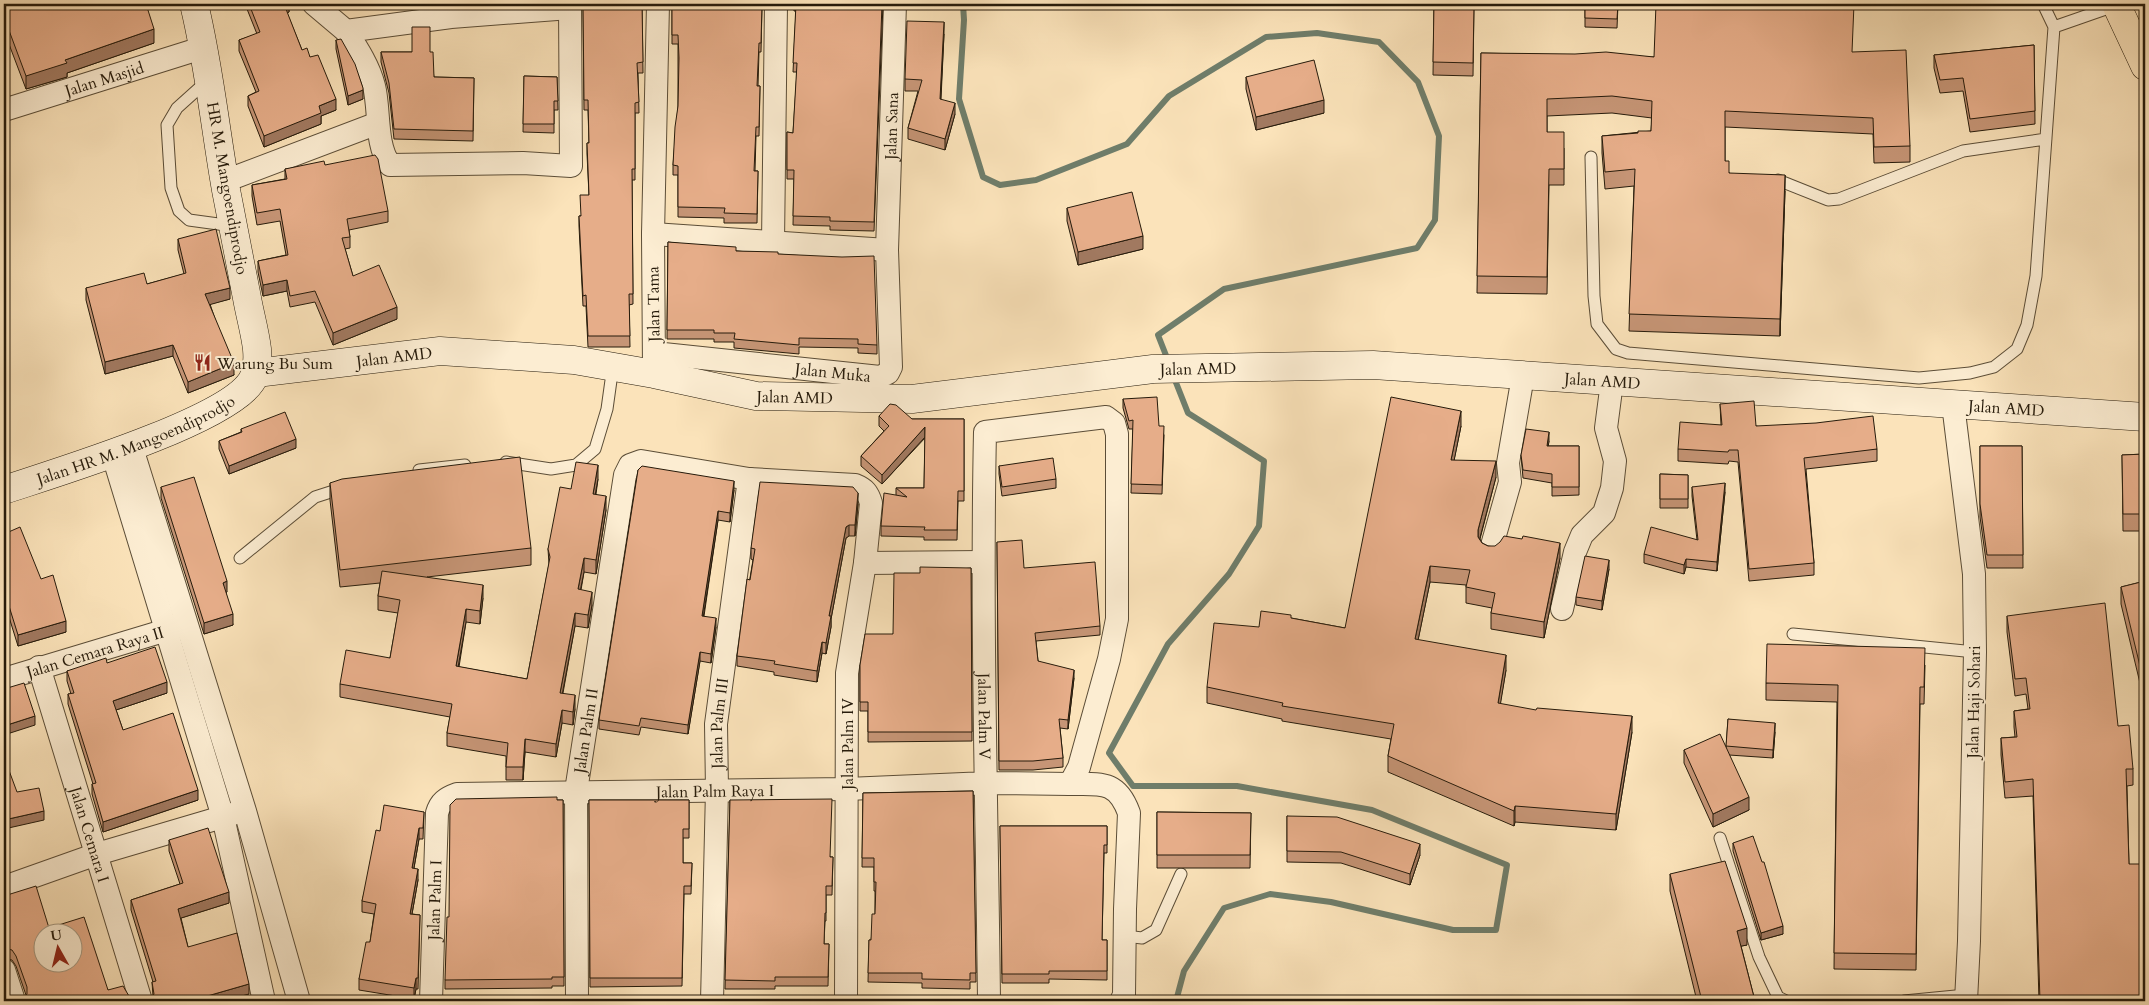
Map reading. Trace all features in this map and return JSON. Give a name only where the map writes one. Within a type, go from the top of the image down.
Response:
[{"type":"highway","points":[[2117,4],[2145,66]]},
{"type":"street","name":"HR M. Mangoendiprodjo","points":[[194,4],[205,47],[224,181],[257,348],[256,373]]},
{"type":"street","points":[[314,4],[346,31],[363,58],[374,86],[378,123],[386,158],[390,165],[523,163],[571,166],[570,6],[451,17],[346,31]]},
{"type":"street","name":"Jalan Tama","points":[[654,364],[652,234],[658,4]]},
{"type":"street","points":[[772,242],[776,4]]},
{"type":"street","name":"Jalan Sana","points":[[888,250],[895,4]]},
{"type":"street","name":"Jalan Masjid","points":[[4,110],[205,47]]},
{"type":"street","points":[[224,181],[378,123]]},
{"type":"street","points":[[652,234],[888,250]]},
{"type":"street","name":"Jalan Muka","points":[[654,364],[880,377],[888,373],[891,367],[888,250]]},
{"type":"street","name":"Jalan AMD","points":[[256,373],[440,351],[574,360],[613,366],[654,364],[756,396],[885,400],[912,399],[1153,369],[1373,365],[2145,417]]},
{"type":"street","name":"Jalan HR M. Mangoendiprodjo","points":[[4,490],[122,449],[217,409],[246,388],[256,373]]},
{"type":"street","points":[[1492,549],[1510,482],[1508,463],[1523,376]]},
{"type":"street","points":[[1562,609],[1575,552],[1582,535],[1604,513],[1612,488],[1615,461],[1606,428],[1612,382]]},
{"type":"street","name":"Jalan Haji Sohari","points":[[1953,404],[1974,574],[1975,652],[1970,941],[1966,998]]},
{"type":"street","name":"Jalan Palm V","points":[[989,1001],[982,562],[985,432],[1106,417],[1110,418],[1116,428],[1117,619],[1109,659],[1081,758],[1070,784]]},
{"type":"street","points":[[122,449],[176,627],[223,817],[264,1001]]},
{"type":"street","name":"Jalan Palm II","points":[[577,1001],[576,791],[625,475],[630,465],[641,461],[749,479]]},
{"type":"street","name":"Jalan Palm IV","points":[[749,479],[855,485],[869,494],[871,503],[865,562],[847,672],[846,1001]]},
{"type":"street","name":"Jalan Palm III","points":[[712,1001],[717,790],[716,724],[749,479]]},
{"type":"street","points":[[865,562],[982,562]]},
{"type":"street","points":[[176,627],[245,811],[300,1001]]},
{"type":"street","name":"Jalan Cemara Raya II","points":[[4,678],[176,627]]},
{"type":"street","name":"Jalan Cemara I","points":[[39,668],[141,1001]]},
{"type":"street","name":"Jalan Palm Raya I","points":[[444,800],[457,794],[576,791],[847,789],[987,783],[1103,784],[1112,788],[1124,799],[1130,813],[1124,995],[1121,1001]]},
{"type":"street","name":"Jalan Palm I","points":[[431,1001],[437,813],[444,800]]},
{"type":"street","points":[[4,887],[97,854],[245,811]]},
{"type":"street","points":[[4,970],[14,1001]]},
{"type":"lane","points":[[1591,157],[1594,296],[1597,324],[1616,349],[1628,353],[1919,378],[1970,373],[1994,367],[2017,348],[2027,325],[2036,276],[2054,26],[2043,4]]},
{"type":"lane","points":[[2054,26],[2117,4]]},
{"type":"lane","points":[[210,78],[177,108],[167,125],[171,188],[179,211],[189,220],[233,226]]},
{"type":"lane","points":[[1778,180],[1828,200],[1839,199],[1964,151],[2046,138]]},
{"type":"lane","points":[[492,463],[511,462],[551,469],[576,465],[595,448],[607,409],[613,366]]},
{"type":"lane","points":[[411,471],[474,464]]},
{"type":"lane","points":[[240,558],[315,497],[350,485]]},
{"type":"lane","points":[[1793,634],[1975,652]]},
{"type":"lane","points":[[1720,838],[1759,957],[1778,997],[1786,1001]]},
{"type":"lane","points":[[1125,936],[1142,938],[1156,930],[1181,874]]},
{"type":"lane","points":[[1904,1001],[1966,998]]},
{"type":"building","points":[[4,4],[146,4],[154,29],[65,60],[67,63],[26,76],[4,17]]},
{"type":"building","points":[[249,4],[284,4],[302,50],[307,48],[310,57],[318,55],[336,99],[319,106],[321,113],[264,136],[248,96],[259,91],[239,40],[260,32]]},
{"type":"building","points":[[583,4],[642,4],[643,62],[637,63],[639,102],[635,103],[635,169],[632,169],[633,294],[629,294],[630,336],[588,336],[586,295],[583,296],[579,216],[581,216],[580,195],[589,195],[588,100],[584,100]]},
{"type":"building","points":[[672,4],[762,4],[757,86],[760,86],[759,127],[756,127],[754,171],[758,171],[757,214],[724,213],[725,208],[678,207],[678,166],[673,165],[678,106],[679,58],[678,35],[672,35]]},
{"type":"building","points":[[796,4],[882,4],[874,222],[830,221],[830,217],[793,216],[794,170],[787,170],[787,132],[793,133],[797,63],[793,63]]},
{"type":"building","points":[[1434,4],[1474,5],[1473,63],[1433,62]]},
{"type":"building","points":[[1585,4],[1618,4],[1617,19],[1585,18]]},
{"type":"building","points":[[1656,4],[1854,4],[1852,52],[1906,50],[1910,146],[1874,147],[1873,118],[1725,111],[1725,161],[1729,161],[1729,173],[1785,175],[1780,319],[1629,314],[1635,169],[1605,172],[1602,136],[1651,131],[1652,101],[1612,96],[1547,99],[1547,132],[1564,132],[1564,169],[1549,169],[1547,277],[1477,276],[1481,53],[1575,54],[1606,52],[1654,57]]},
{"type":"building","points":[[907,21],[944,22],[940,99],[955,103],[945,139],[908,128],[922,80],[905,79]]},
{"type":"building","points":[[412,27],[430,27],[430,52],[433,52],[434,77],[474,78],[473,131],[394,129],[389,83],[381,52],[412,52]]},
{"type":"building","points":[[341,39],[355,64],[363,88],[363,90],[348,96],[336,40]]},
{"type":"building","points":[[2034,45],[2035,111],[1970,119],[1963,78],[1940,80],[1934,55]]},
{"type":"building","points":[[1314,60],[1324,100],[1256,117],[1246,77]]},
{"type":"building","points":[[524,76],[557,77],[558,101],[554,101],[554,124],[523,124]]},
{"type":"building","points":[[375,155],[378,159],[388,211],[347,219],[350,237],[342,238],[353,276],[379,265],[397,307],[333,333],[315,291],[290,296],[287,280],[263,285],[258,261],[288,255],[280,209],[257,213],[252,185],[287,179],[285,169],[324,161],[325,165]]},
{"type":"building","points":[[1132,192],[1143,236],[1078,252],[1067,208]]},
{"type":"building","points":[[216,229],[230,288],[205,294],[234,363],[188,382],[173,345],[105,362],[86,288],[144,273],[147,284],[186,273],[178,239]]},
{"type":"building","points":[[668,242],[736,247],[736,251],[778,252],[778,254],[842,257],[874,256],[877,345],[858,344],[858,339],[799,338],[799,345],[734,339],[735,333],[714,333],[714,330],[667,330]]},
{"type":"building","points":[[1157,397],[1159,426],[1164,426],[1162,485],[1131,484],[1133,420],[1129,421],[1123,399]]},
{"type":"building","points":[[1391,397],[1461,411],[1451,460],[1496,461],[1478,530],[1478,537],[1482,543],[1488,546],[1495,546],[1504,536],[1522,539],[1523,536],[1560,543],[1544,622],[1491,613],[1495,593],[1466,587],[1470,570],[1430,566],[1415,639],[1506,655],[1498,703],[1536,710],[1537,708],[1632,716],[1616,814],[1515,806],[1514,811],[1388,756],[1394,724],[1282,706],[1283,703],[1207,687],[1214,623],[1259,627],[1261,611],[1291,615],[1291,618],[1345,628]]},
{"type":"building","points":[[1754,401],[1756,426],[1816,423],[1873,416],[1877,449],[1804,458],[1814,563],[1749,569],[1738,450],[1729,450],[1728,452],[1678,449],[1680,422],[1722,425],[1720,404]]},
{"type":"building","points":[[890,404],[896,405],[912,419],[964,419],[964,491],[958,491],[957,530],[924,530],[925,527],[881,526],[884,493],[907,497],[896,488],[924,488],[925,427],[882,475],[861,456],[889,426],[879,416]]},
{"type":"building","points":[[285,412],[296,439],[229,466],[219,441],[242,432],[241,429]]},
{"type":"building","points":[[1526,429],[1549,432],[1547,446],[1579,446],[1579,487],[1552,487],[1552,474],[1523,470],[1521,455]]},
{"type":"building","points":[[1980,446],[2022,446],[2023,555],[1987,555],[1980,504]]},
{"type":"building","points":[[2145,454],[2145,514],[2123,514],[2122,455]]},
{"type":"building","points":[[520,457],[531,548],[340,570],[330,483],[342,479]]},
{"type":"building","points":[[1053,458],[1056,479],[1002,487],[999,466]]},
{"type":"building","points":[[576,462],[598,465],[593,494],[606,496],[596,560],[584,558],[578,589],[592,592],[588,615],[575,613],[560,693],[575,695],[573,712],[562,710],[556,744],[525,739],[523,767],[506,767],[508,743],[447,733],[452,704],[340,684],[346,650],[390,658],[400,600],[378,596],[382,571],[483,585],[480,611],[466,609],[456,666],[527,679],[550,557],[548,549],[560,487],[571,489]]},
{"type":"building","points":[[642,466],[734,481],[730,513],[718,511],[702,616],[716,618],[711,654],[700,652],[688,725],[641,718],[639,726],[599,720],[638,470]]},
{"type":"building","points":[[1660,474],[1688,475],[1688,499],[1660,499]]},
{"type":"building","points":[[194,477],[227,581],[223,583],[233,614],[204,623],[161,487]]},
{"type":"building","points":[[760,482],[853,487],[858,493],[855,525],[846,527],[829,616],[831,616],[826,643],[822,642],[817,671],[774,664],[775,661],[737,656],[747,579],[750,580],[755,549],[751,548]]},
{"type":"building","points":[[1725,483],[1717,562],[1686,559],[1684,565],[1644,554],[1651,527],[1698,540],[1692,487]]},
{"type":"building","points":[[20,527],[41,579],[53,575],[66,621],[18,635],[4,590],[9,589],[4,576],[4,534]]},
{"type":"building","points":[[1022,540],[1024,568],[1095,562],[1100,626],[1035,633],[1038,661],[1074,670],[1068,720],[1059,719],[1063,758],[1033,761],[999,761],[997,542]]},
{"type":"building","points":[[1585,556],[1609,560],[1602,601],[1576,597]]},
{"type":"building","points":[[920,567],[971,568],[972,732],[868,732],[868,702],[860,702],[860,665],[865,634],[893,634],[894,573],[920,573]]},
{"type":"building","points":[[2145,581],[2145,687],[2121,587]]},
{"type":"building","points":[[2105,603],[2118,726],[2129,725],[2133,769],[2126,769],[2129,864],[2145,864],[2145,1001],[2040,1001],[2033,779],[2005,782],[2001,738],[2017,737],[2014,711],[2030,709],[2026,678],[2015,679],[2007,616]]},
{"type":"building","points":[[1767,644],[1925,648],[1924,687],[1920,687],[1916,954],[1834,953],[1838,685],[1766,683]]},
{"type":"building","points":[[155,647],[167,682],[113,701],[123,730],[173,713],[198,790],[103,822],[92,784],[96,783],[68,694],[74,693],[67,671],[106,658],[107,663]]},
{"type":"building","points":[[24,683],[35,716],[4,726],[4,689]]},
{"type":"building","points":[[1728,719],[1775,723],[1773,750],[1726,746]]},
{"type":"building","points":[[1720,734],[1749,797],[1713,814],[1684,750]]},
{"type":"building","points":[[4,757],[17,792],[39,788],[44,811],[4,820]]},
{"type":"building","points":[[973,791],[976,973],[970,973],[970,980],[922,979],[922,973],[868,973],[869,940],[871,940],[872,914],[875,914],[876,882],[874,882],[874,858],[862,858],[863,793]]},
{"type":"building","points":[[557,797],[557,800],[563,800],[564,977],[552,977],[552,979],[445,980],[447,917],[449,917],[450,805],[456,799]]},
{"type":"building","points":[[832,799],[830,857],[833,857],[832,886],[826,886],[824,944],[829,944],[828,977],[775,977],[775,981],[725,980],[730,800]]},
{"type":"building","points":[[589,800],[689,800],[689,829],[683,829],[683,863],[692,863],[691,886],[684,886],[682,978],[590,978]]},
{"type":"building","points":[[384,805],[424,812],[423,828],[419,828],[412,868],[418,869],[410,914],[420,915],[418,978],[416,978],[414,988],[359,979],[366,942],[370,942],[376,904],[362,901],[376,830],[380,831]]},
{"type":"building","points":[[1157,812],[1251,813],[1250,855],[1157,855]]},
{"type":"building","points":[[1287,816],[1337,817],[1420,844],[1410,874],[1341,852],[1287,851]]},
{"type":"building","points":[[1000,826],[1107,826],[1107,845],[1104,845],[1102,940],[1107,940],[1107,971],[1049,971],[1049,974],[1002,974]]},
{"type":"building","points":[[208,828],[229,892],[178,909],[188,947],[237,933],[249,984],[190,1001],[148,1001],[154,994],[152,982],[156,981],[131,900],[183,883],[169,840]]},
{"type":"building","points":[[1753,836],[1762,862],[1764,862],[1783,926],[1761,933],[1733,843]]},
{"type":"building","points":[[1725,861],[1747,928],[1737,931],[1755,1001],[1702,1001],[1670,874]]},
{"type":"building","points":[[36,886],[47,922],[32,922],[32,972],[82,972],[82,922],[68,922],[84,917],[108,990],[123,986],[132,1001],[24,1001],[27,987],[16,956],[12,950],[4,948],[4,896]]},
{"type":"building","points":[[1521,998],[1522,1001],[1511,1001]]},
{"type":"waterway","points":[[963,4],[964,20],[959,99],[983,177],[1000,185],[1036,180],[1127,144],[1169,96],[1266,37],[1317,33],[1379,42],[1418,82],[1439,136],[1435,220],[1417,248],[1224,289],[1158,335],[1169,363]]},
{"type":"waterway","points":[[1173,375],[1188,413],[1264,461],[1259,526],[1229,574],[1168,644],[1109,753],[1133,786],[1237,786],[1372,810],[1507,865],[1496,930],[1453,930],[1331,902],[1270,894],[1224,908],[1184,971],[1176,1001]]},
{"type":"place","name":"Warung Bu Sum","points":[[203,363]]}]
